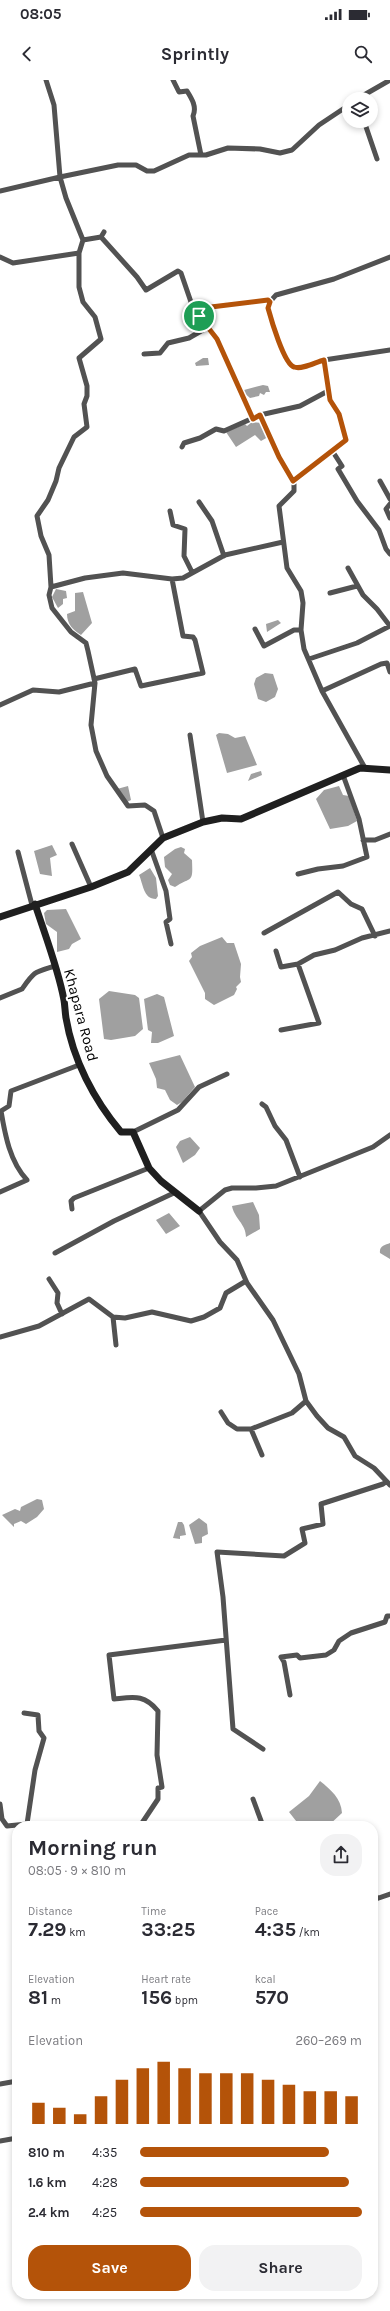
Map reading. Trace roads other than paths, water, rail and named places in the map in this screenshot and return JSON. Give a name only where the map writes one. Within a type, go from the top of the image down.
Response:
[{"type":"street","points":[[46,80],[51,91],[54,105],[60,176],[66,198],[83,240],[79,253],[79,287],[83,302],[95,317],[100,340],[79,358],[87,386],[88,396],[84,404],[86,430],[74,437],[59,468],[50,495],[38,516],[41,536],[48,555],[51,587],[49,595],[52,608],[71,632],[86,643],[95,681],[90,725],[100,763],[128,806],[145,805],[154,811],[163,838]]},
{"type":"street","points":[[173,80],[179,92],[187,91],[192,99],[196,111],[193,116],[201,155]]},
{"type":"street","points":[[369,92],[390,80]]},
{"type":"street","points":[[0,191],[60,176],[118,165],[136,165],[147,170],[154,171],[189,155],[201,155],[228,148],[260,149],[280,153],[292,150],[319,125],[342,110]]},
{"type":"street","points":[[366,128],[377,159]]},
{"type":"street","points":[[83,240],[103,235],[146,290],[178,271],[181,272],[186,281],[192,305],[217,339],[253,419]]},
{"type":"street","points":[[0,257],[13,263],[79,253]]},
{"type":"street","points":[[390,257],[334,279],[276,295],[270,302],[268,308],[280,346],[290,365],[294,368],[324,360],[390,350]]},
{"type":"street","points":[[199,316],[211,307],[238,302],[254,303],[268,300],[270,302]]},
{"type":"street","points":[[144,354],[160,353],[168,343],[189,338],[208,327]]},
{"type":"street","points":[[293,481],[333,452],[346,440],[339,414],[332,404],[328,391],[324,360]]},
{"type":"street","points":[[182,447],[184,443],[200,438],[216,429],[224,431],[244,420],[253,419],[260,415],[300,406],[328,391]]},
{"type":"street","points":[[260,415],[279,457],[293,481],[294,491],[279,506],[287,568],[301,591],[303,603],[301,630],[304,649],[322,691],[357,750],[365,768]]},
{"type":"street","points":[[333,452],[342,466],[338,469],[357,501],[379,530],[386,549],[390,554]]},
{"type":"street","points":[[380,481],[390,499]]},
{"type":"street","points":[[200,502],[212,521],[224,556]]},
{"type":"street","points":[[390,504],[386,509],[390,518]]},
{"type":"street","points":[[170,511],[173,525],[185,529],[184,556],[192,572]]},
{"type":"street","points":[[51,587],[85,578],[124,573],[172,579],[183,578],[224,556],[283,542]]},
{"type":"street","points":[[309,659],[357,643],[390,626],[357,586],[348,568]]},
{"type":"street","points":[[0,705],[33,690],[59,692],[136,669],[141,686],[203,673],[195,640],[193,637],[183,636],[172,579]]},
{"type":"street","points":[[330,593],[357,586]]},
{"type":"street","points":[[255,629],[264,646],[290,632],[301,630]]},
{"type":"street","points":[[322,691],[381,664],[387,663],[390,672]]},
{"type":"street","points":[[190,735],[203,822]]},
{"type":"street","points":[[0,917],[91,887],[128,872],[163,838],[203,822],[222,818],[240,819],[343,775],[365,768],[390,770]]},
{"type":"street","points":[[298,874],[318,869],[343,866],[367,857],[359,819],[343,775]]},
{"type":"street","points":[[363,840],[375,840],[390,834]]},
{"type":"street","points":[[72,844],[91,887]]},
{"type":"street","points":[[151,849],[166,891],[170,919],[166,922],[170,944]]},
{"type":"street","points":[[18,852],[34,905]]},
{"type":"street","points":[[264,932],[338,892],[351,904],[362,909],[375,936]]},
{"type":"street","name":"Khapara Road","points":[[34,905],[64,1000],[66,1019],[79,1065],[89,1086],[113,1124],[121,1132],[133,1132]]},
{"type":"street","points":[[276,950],[281,967],[298,964],[314,955],[335,950],[362,938],[375,936],[390,931]]},
{"type":"street","points":[[281,1030],[319,1023],[298,964]]},
{"type":"street","points":[[0,998],[22,989],[26,981],[35,972],[54,966]]},
{"type":"street","points":[[0,1192],[27,1180],[14,1160],[4,1132],[1,1111],[9,1106],[11,1091],[79,1065]]},
{"type":"street","points":[[227,1074],[199,1087],[178,1110],[133,1132],[149,1168],[199,1211],[220,1242],[237,1260],[246,1281],[279,1330],[289,1356],[299,1374],[306,1400],[328,1428],[344,1438],[355,1456],[374,1468],[388,1483]]},
{"type":"street","points":[[262,1104],[266,1107],[275,1126],[286,1140],[300,1177]]},
{"type":"street","points":[[199,1211],[213,1198],[232,1188],[269,1187],[300,1177],[373,1147],[390,1135]]},
{"type":"street","points":[[72,1209],[71,1201],[74,1198],[149,1168]]},
{"type":"street","points":[[55,1253],[114,1221],[176,1192]]},
{"type":"street","points":[[49,1278],[58,1293],[57,1303],[62,1314]]},
{"type":"street","points":[[0,1337],[39,1326],[89,1299],[113,1317],[125,1318],[152,1312],[191,1321],[204,1317],[220,1308],[226,1293],[246,1281]]},
{"type":"street","points":[[113,1317],[116,1345]]},
{"type":"street","points":[[221,1412],[228,1423],[237,1429],[251,1429],[292,1413],[306,1400]]},
{"type":"street","points":[[251,1429],[262,1455]]},
{"type":"street","points":[[263,1749],[233,1729],[217,1552],[284,1556],[305,1543],[302,1529],[323,1524],[321,1504],[388,1483]]},
{"type":"street","points":[[290,1694],[284,1662],[281,1657],[297,1655],[300,1658],[326,1655],[334,1650],[339,1641],[352,1633],[384,1622],[387,1616],[390,1616]]},
{"type":"street","points":[[143,1821],[158,1799],[158,1788],[162,1787],[157,1755],[158,1711],[150,1702],[136,1697],[114,1699],[109,1655],[226,1640]]},
{"type":"street","points":[[24,1713],[38,1715],[39,1731],[44,1738],[35,1770],[28,1821]]},
{"type":"street","points":[[253,1799],[261,1821]]},
{"type":"street","points":[[0,1804],[2,1819],[7,1826],[12,1826]]},
{"type":"street","points":[[378,1898],[390,1894]]},
{"type":"street","points":[[0,2084],[12,2082]]},
{"type":"street","points":[[0,2141],[12,2139]]}]
